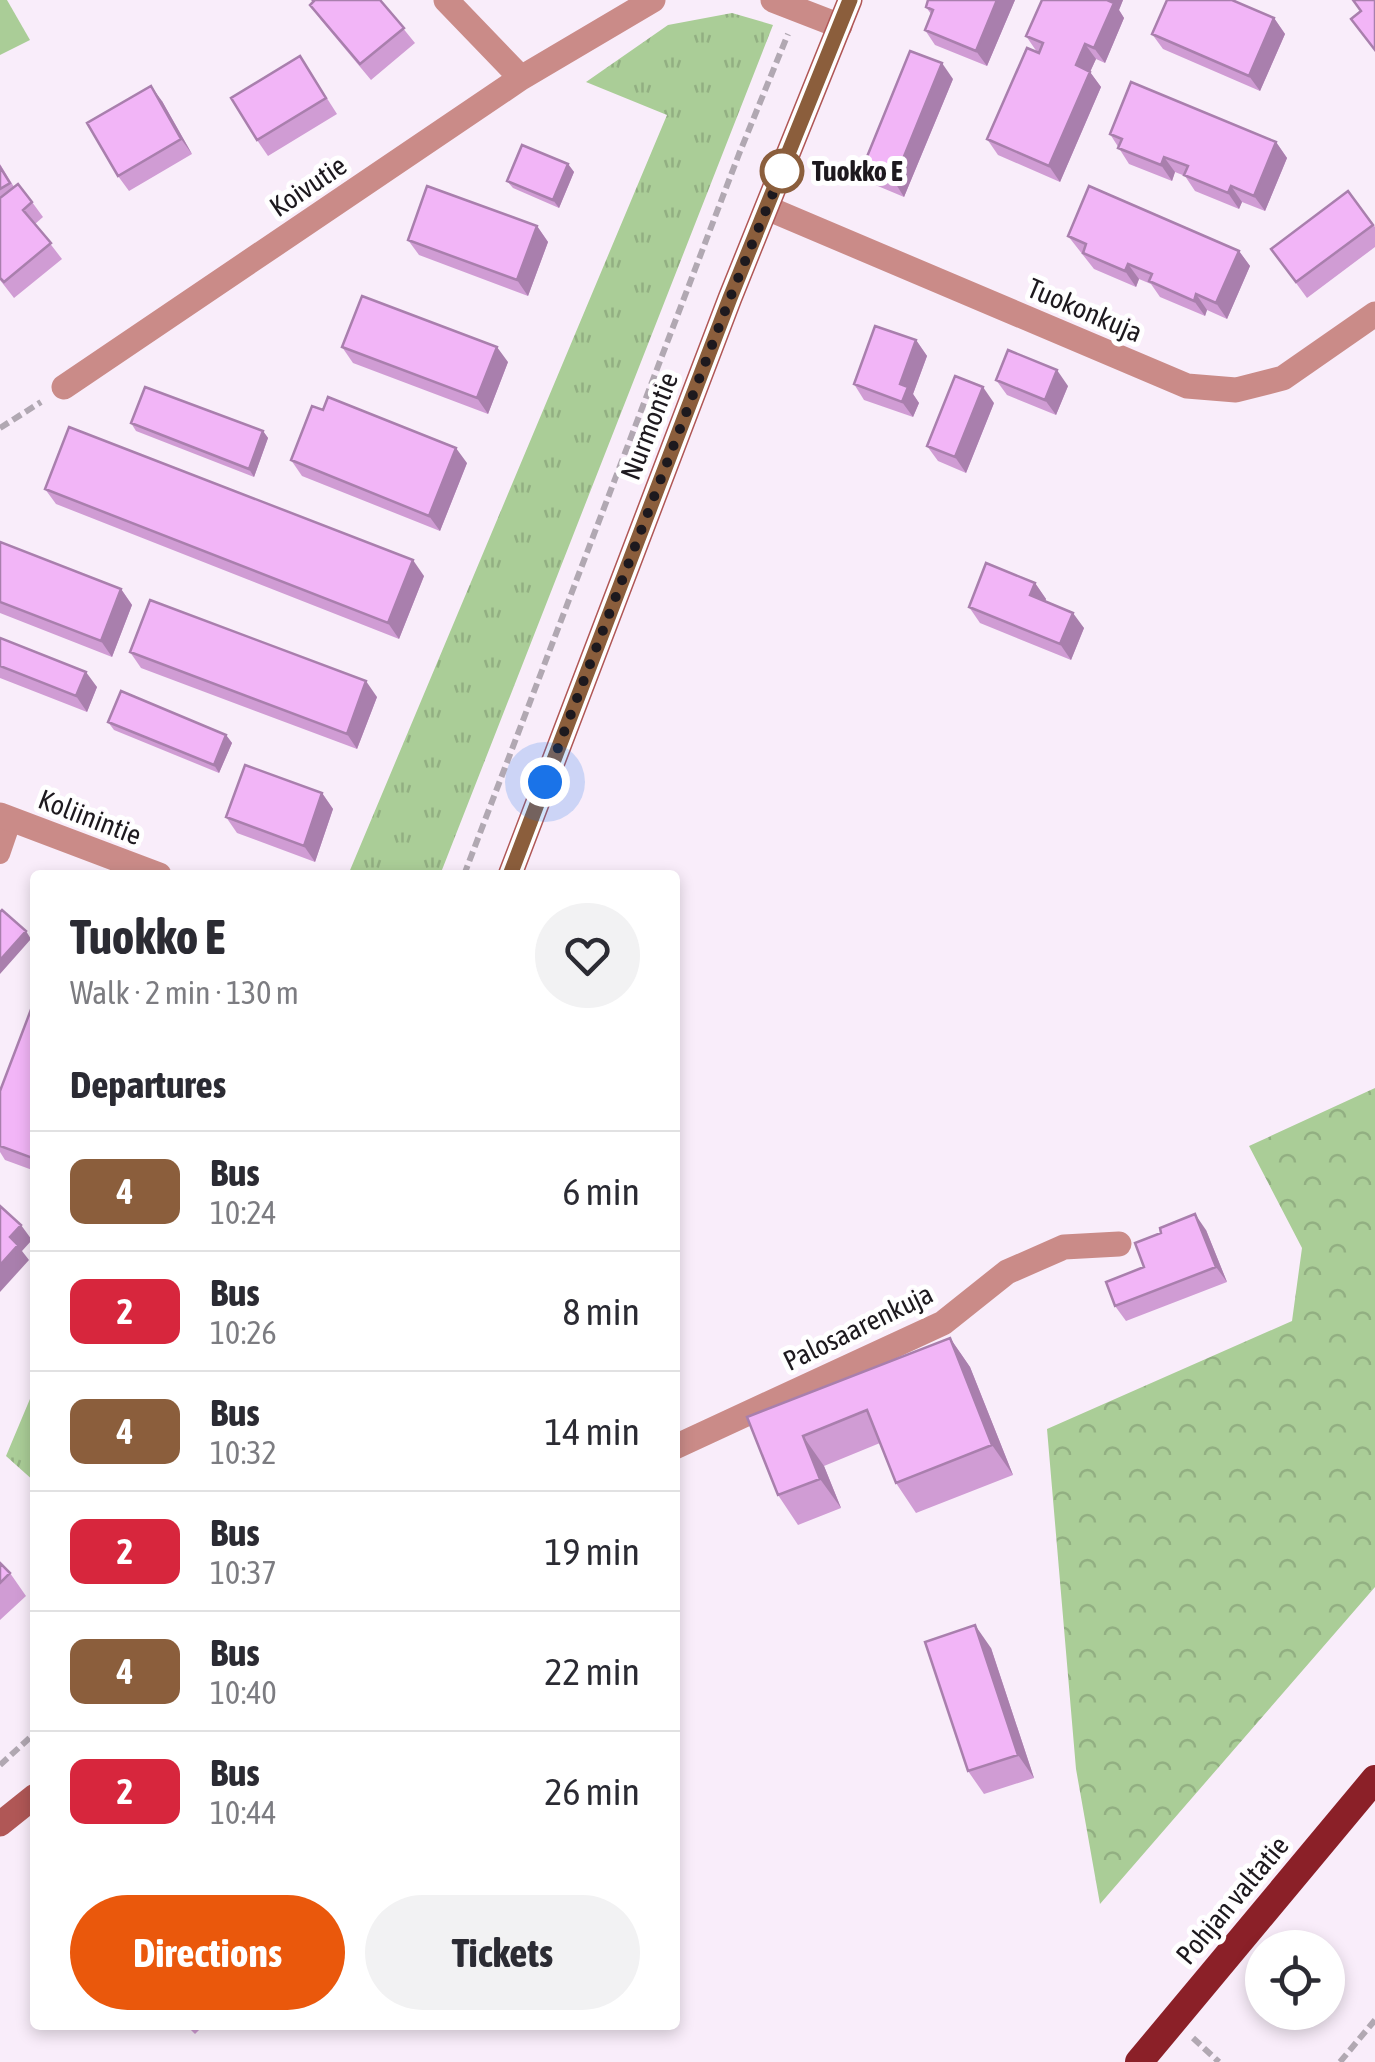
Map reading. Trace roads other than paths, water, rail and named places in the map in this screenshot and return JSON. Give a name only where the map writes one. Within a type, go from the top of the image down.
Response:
[{"type":"highway","name":"Pohjan valtatie","points":[[1139,2062],[1375,1779]]},
{"type":"main road","name":"Nurmontie","points":[[512,870],[730,298],[850,0]]},
{"type":"main road","points":[[0,1824],[30,1800]]},
{"type":"street","points":[[446,0],[521,78]]},
{"type":"street","name":"Koivutie","points":[[64,387],[521,78],[654,0]]},
{"type":"street","points":[[772,0],[840,26]]},
{"type":"street","name":"Tuokonkuja","points":[[767,208],[1187,386],[1236,390],[1283,378],[1375,314]]},
{"type":"street","name":"Koliinintie","points":[[6,817],[146,870]]},
{"type":"street","name":"Palosaarenkuja","points":[[680,1445],[943,1324],[1007,1272],[1064,1247],[1118,1244]]},
{"type":"lane","points":[[0,854],[6,817]]},
{"type":"place","name":"Tuokko E","points":[[782,171]]}]
